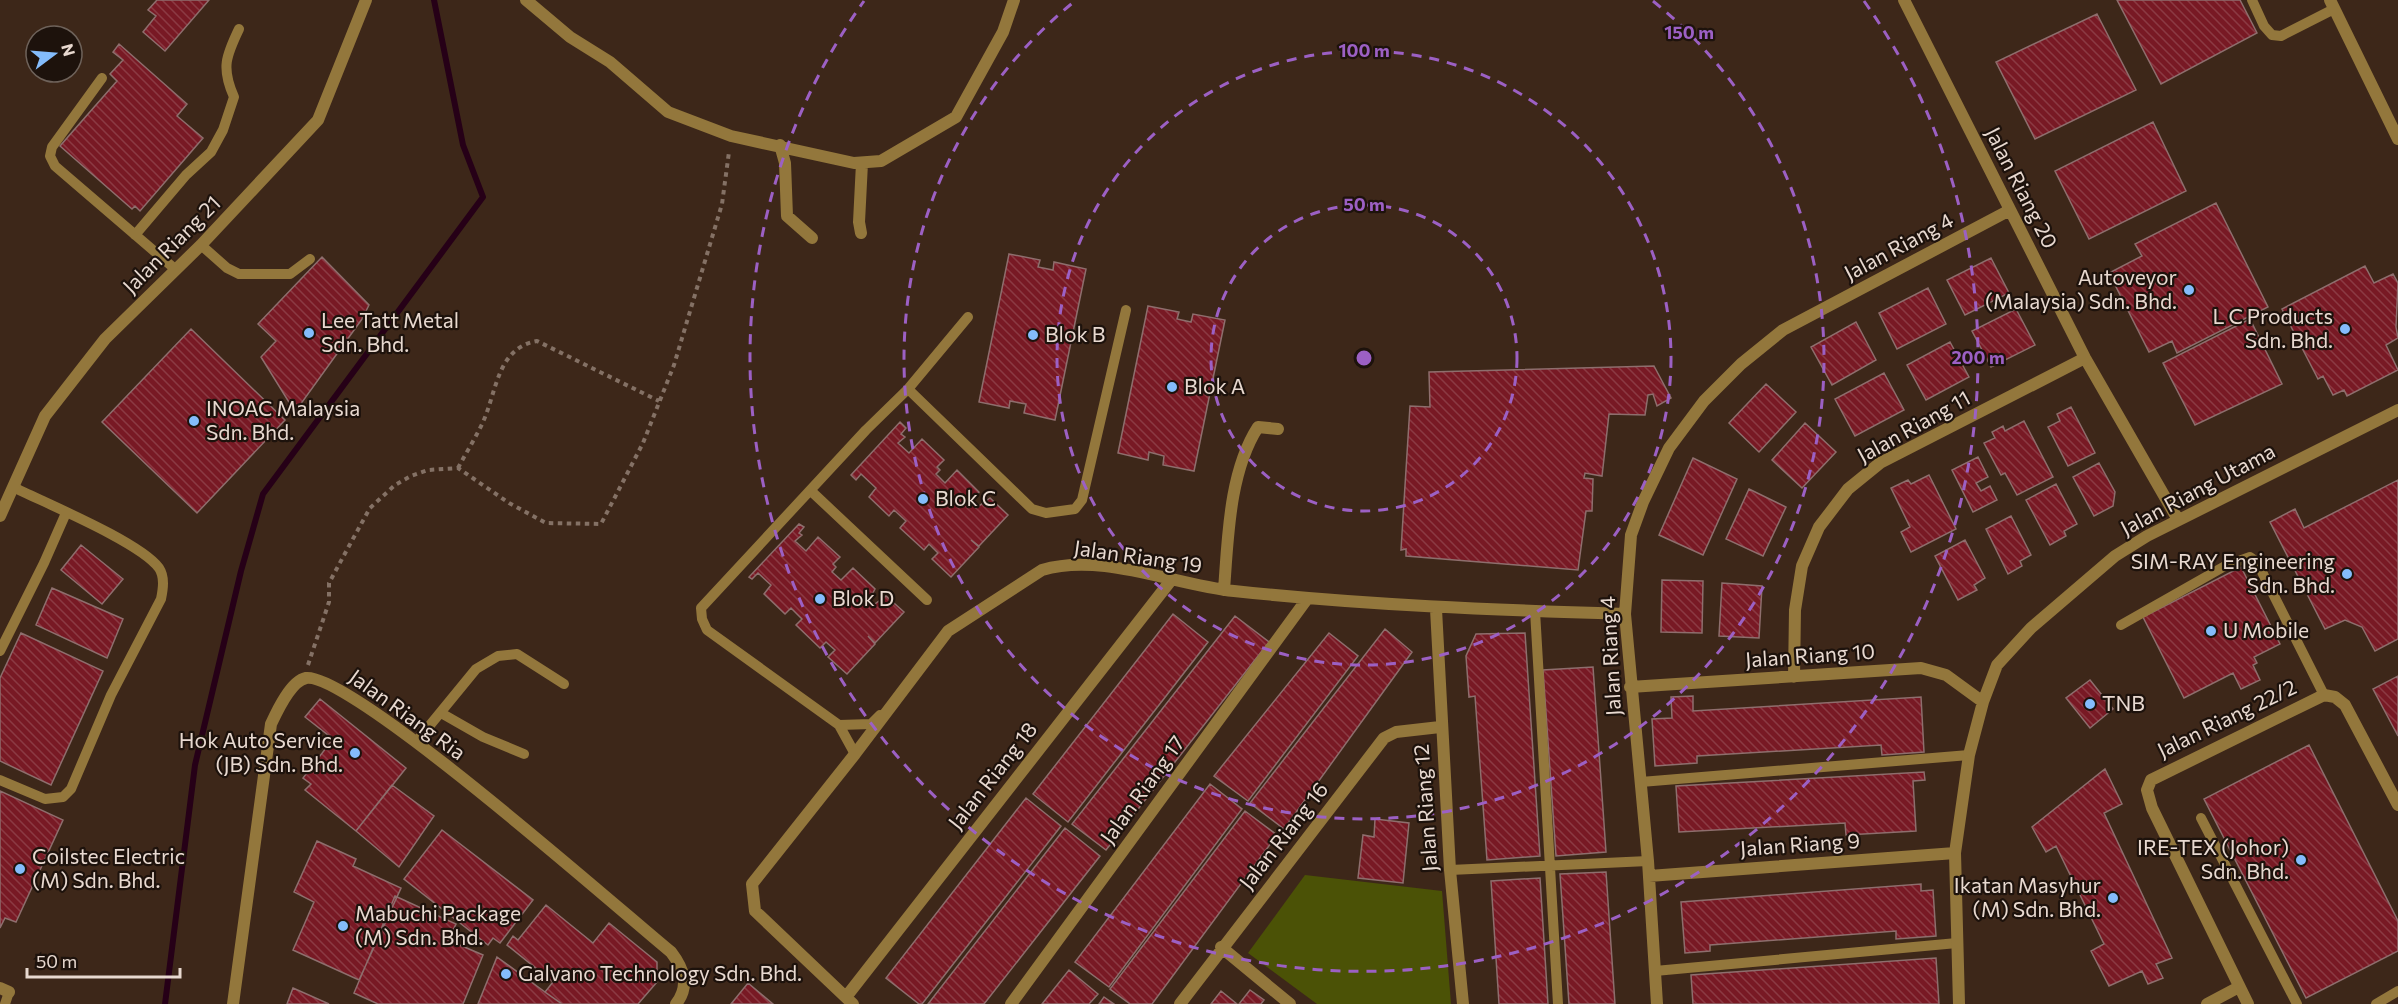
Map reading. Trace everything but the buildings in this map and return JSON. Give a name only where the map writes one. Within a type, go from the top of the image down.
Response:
[{"type":"street","name":"Jalan Riang 21","points":[[0,516],[45,416],[105,339],[201,246],[318,120],[366,0]]},
{"type":"street","points":[[526,0],[570,37],[610,62],[668,112],[731,136],[780,145],[854,164],[881,161],[956,117],[1003,32],[1014,0]]},
{"type":"street","name":"Jalan Riang 20","points":[[1904,0],[2085,358],[2177,518]]},
{"type":"street","points":[[2332,4],[2393,118],[2398,139]]},
{"type":"street","points":[[780,145],[785,163],[787,216],[812,238]]},
{"type":"street","points":[[861,233],[859,222],[862,163]]},
{"type":"street","name":"Jalan Riang 4","points":[[1657,1004],[1648,861],[1625,614],[1631,535],[1669,448],[1704,401],[1741,364],[1783,330],[2010,210]]},
{"type":"street","name":"Jalan Riang 11","points":[[1794,677],[1795,610],[1802,566],[1819,527],[1848,489],[1880,463],[2085,358]]},
{"type":"street","name":"Jalan Riang Utama","points":[[1959,1004],[1955,853],[1969,755],[1983,702],[1997,665],[2031,627],[2115,556],[2177,518],[2398,410]]},
{"type":"street","points":[[1224,590],[1235,491],[1248,442],[1258,427],[1278,429]]},
{"type":"street","name":"Jalan Riang 19","points":[[850,1000],[755,911],[752,884],[855,754],[948,631],[1042,570],[1056,566],[1082,564],[1224,590],[1436,609],[1625,614]]},
{"type":"street","name":"Jalan Riang 18","points":[[850,1000],[1172,579]]},
{"type":"street","name":"Jalan Riang 17","points":[[1011,1004],[1306,599]]},
{"type":"street","name":"Jalan Riang 12","points":[[1436,609],[1440,727],[1450,870],[1463,1004]]},
{"type":"street","name":"Jalan Riang 10","points":[[1630,687],[1921,668],[1935,669],[1946,675],[1983,702]]},
{"type":"street","name":"Jalan Riang Ria","points":[[302,680],[309,678],[333,685],[417,741],[671,952],[685,976],[684,994],[676,1004]]},
{"type":"street","points":[[233,1004],[271,724],[284,698],[302,680]]},
{"type":"street","name":"Jalan Riang 22/2","points":[[2248,1004],[2152,808],[2148,785],[2158,775],[2324,695],[2335,697],[2345,705],[2398,805]]},
{"type":"street","name":"Jalan Riang 16","points":[[1180,1004],[1221,947],[1384,738],[1396,732],[1440,727]]},
{"type":"street","name":"Jalan Riang 9","points":[[1649,876],[1955,853]]},
{"type":"street","points":[[1221,947],[1290,1004]]},
{"type":"street","points":[[2207,1004],[2239,987]]},
{"type":"lane","points":[[2252,0],[2264,26],[2272,34],[2281,36],[2332,4]]},
{"type":"lane","points":[[135,235],[186,175],[211,152],[223,130],[234,96],[228,84],[225,57],[238,29]]},
{"type":"lane","points":[[102,78],[51,147],[50,156],[55,166],[175,269]]},
{"type":"lane","points":[[201,246],[227,268],[239,274],[290,274],[310,259]]},
{"type":"lane","points":[[908,389],[1032,509],[1046,513],[1075,509],[1082,500],[1126,310]]},
{"type":"lane","points":[[855,754],[839,725],[707,630],[702,619],[701,608],[908,389],[968,317]]},
{"type":"lane","points":[[0,780],[45,799],[63,797],[71,789],[111,695],[161,599],[164,583],[160,569],[148,557],[104,531],[13,487]]},
{"type":"lane","points":[[811,491],[927,600]]},
{"type":"lane","points":[[0,651],[45,563],[66,513]]},
{"type":"lane","points":[[2121,625],[2225,566],[2250,556],[2257,562],[2324,695]]},
{"type":"lane","points":[[1535,611],[1548,865],[1558,1004]]},
{"type":"lane","points":[[417,741],[476,669],[498,656],[517,654],[564,684]]},
{"type":"lane","points":[[839,725],[871,723],[891,704]]},
{"type":"lane","points":[[441,713],[483,737],[524,754]]},
{"type":"lane","points":[[1641,782],[1969,755]]},
{"type":"lane","points":[[2201,818],[2297,1004]]},
{"type":"lane","points":[[1450,870],[1648,861]]},
{"type":"lane","points":[[1655,971],[1957,943]]},
{"type":"lane","points":[[2376,1004],[2398,992]]},
{"type":"path","points":[[302,680],[329,602],[329,583],[370,508],[395,484],[428,470],[458,468],[509,503],[546,523],[601,524],[643,443],[677,355],[722,204],[731,136]]},
{"type":"path","points":[[458,468],[483,422],[495,382],[504,365],[516,348],[526,343],[537,340],[659,401]]},
{"type":"green space","points":[[1305,875],[1442,891],[1451,1004],[1317,1004],[1248,953]]},
{"type":"waterway","points":[[165,1004],[195,765],[241,571],[263,494],[483,197],[463,145],[434,0]]},
{"type":"place","name":"Autoveyor (Malaysia) Sdn. Bhd.","points":[[2189,290]]},
{"type":"place","name":"L C Products Sdn. Bhd.","points":[[2345,329]]},
{"type":"place","name":"Lee Tatt Metal Sdn. Bhd.","points":[[309,333]]},
{"type":"place","name":"Blok B","points":[[1033,335]]},
{"type":"place","name":"Blok A","points":[[1172,387]]},
{"type":"place","name":"INOAC Malaysia Sdn. Bhd.","points":[[194,421]]},
{"type":"place","name":"Blok C","points":[[923,499]]},
{"type":"place","name":"SIM-RAY Engineering Sdn. Bhd.","points":[[2347,574]]},
{"type":"place","name":"Blok D","points":[[820,599]]},
{"type":"place","name":"U Mobile","points":[[2211,631]]},
{"type":"place","name":"TNB","points":[[2090,704]]},
{"type":"place","name":"Hok Auto Service (JB) Sdn. Bhd.","points":[[355,753]]},
{"type":"place","name":"IRE-TEX (Johor) Sdn. Bhd.","points":[[2301,860]]},
{"type":"place","name":"Coilstec Electric (M) Sdn. Bhd.","points":[[20,869]]},
{"type":"place","name":"Ikatan Masyhur (M) Sdn. Bhd.","points":[[2113,898]]},
{"type":"place","name":"Mabuchi Package (M) Sdn. Bhd.","points":[[343,926]]},
{"type":"place","name":"Galvano Technology Sdn. Bhd.","points":[[506,974]]}]
